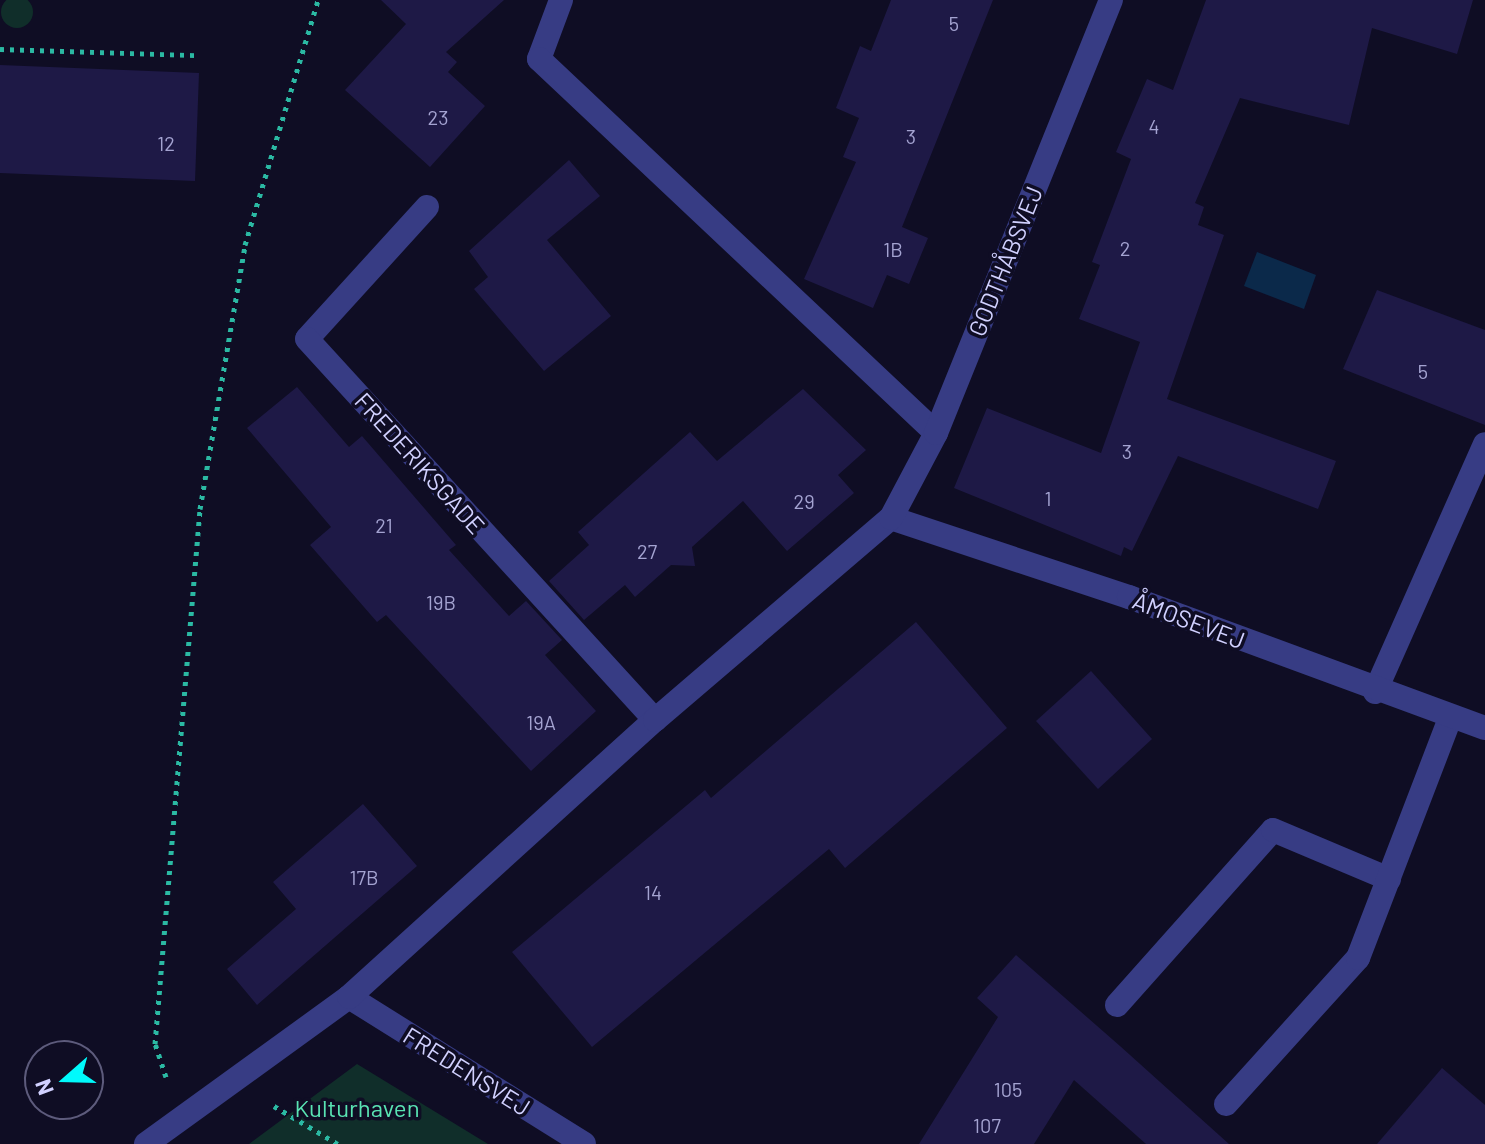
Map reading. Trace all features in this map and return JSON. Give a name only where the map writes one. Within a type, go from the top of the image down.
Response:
[{"type":"street","points":[[561,0],[539,59],[936,433]]},
{"type":"street","name":"GODTHÅBSVEJ","points":[[891,518],[936,433],[1111,0]]},
{"type":"street","name":"FREDERIKSGADE","points":[[427,207],[307,339],[655,720]]},
{"type":"street","points":[[1375,692],[1485,444]]},
{"type":"street","points":[[146,1144],[181,1123],[349,997],[655,720],[891,518]]},
{"type":"street","name":"ÅMOSEVEJ","points":[[891,518],[1129,597],[1375,692],[1485,728]]},
{"type":"street","points":[[1226,1104],[1358,958],[1450,718]]},
{"type":"street","points":[[1117,1005],[1273,830],[1389,879]]},
{"type":"street","name":"FREDENSVEJ","points":[[349,997],[584,1144]]},
{"type":"path","points":[[181,1123],[155,1044],[200,509],[245,245],[318,0]]},
{"type":"path","points":[[0,49],[195,55]]},
{"type":"path","points":[[236,1083],[338,1144]]},
{"type":"green space","points":[[17,-4],[28,1],[33,12],[28,23],[17,28],[6,23],[1,12],[6,1]]},
{"type":"green space","name":"Kulturhaven","points":[[357,1064],[488,1144],[249,1144]]},
{"type":"water","points":[[1257,252],[1316,275],[1304,309],[1244,286]]},
{"type":"building","points":[[381,0],[504,0],[446,52],[457,62],[448,72],[485,106],[430,167],[345,90],[406,24]]},
{"type":"building","points":[[891,0],[993,0],[902,227],[928,238],[909,284],[887,275],[873,308],[804,279],[856,162],[843,157],[859,118],[836,108],[860,46],[871,51]]},
{"type":"building","points":[[1206,0],[1473,0],[1457,54],[1372,28],[1349,125],[1240,98],[1195,203],[1204,207],[1198,225],[1224,235],[1167,399],[1336,461],[1318,509],[1178,456],[1132,551],[1124,547],[1121,556],[954,488],[987,408],[1101,453],[1140,342],[1079,319],[1100,265],[1092,262],[1131,159],[1116,152],[1147,79],[1173,90]]},
{"type":"building","points":[[0,65],[199,73],[195,181],[0,173]]},
{"type":"building","points":[[569,160],[600,196],[547,240],[611,316],[544,371],[474,289],[488,277],[469,251]]},
{"type":"building","points":[[1377,290],[1485,330],[1485,425],[1343,369]]},
{"type":"building","points":[[297,387],[349,447],[362,436],[456,545],[449,550],[509,616],[526,601],[562,640],[545,655],[596,711],[531,771],[386,615],[377,622],[310,545],[331,527],[247,428]]},
{"type":"building","points":[[803,389],[866,450],[838,475],[854,493],[787,551],[743,501],[692,547],[695,566],[671,565],[635,597],[625,585],[584,620],[549,581],[589,545],[578,532],[690,432],[717,461]]},
{"type":"building","points":[[916,622],[1007,728],[845,868],[829,849],[592,1047],[512,952],[705,790],[711,798]]},
{"type":"building","points":[[1091,671],[1152,739],[1098,789],[1036,721]]},
{"type":"building","points":[[363,804],[417,866],[257,1005],[227,969],[296,909],[273,882]]},
{"type":"building","points":[[1016,955],[1229,1144],[1146,1144],[1074,1080],[1034,1144],[919,1144],[998,1017],[977,998]]},
{"type":"building","points":[[1442,1068],[1485,1105],[1485,1144],[1377,1144]]}]
